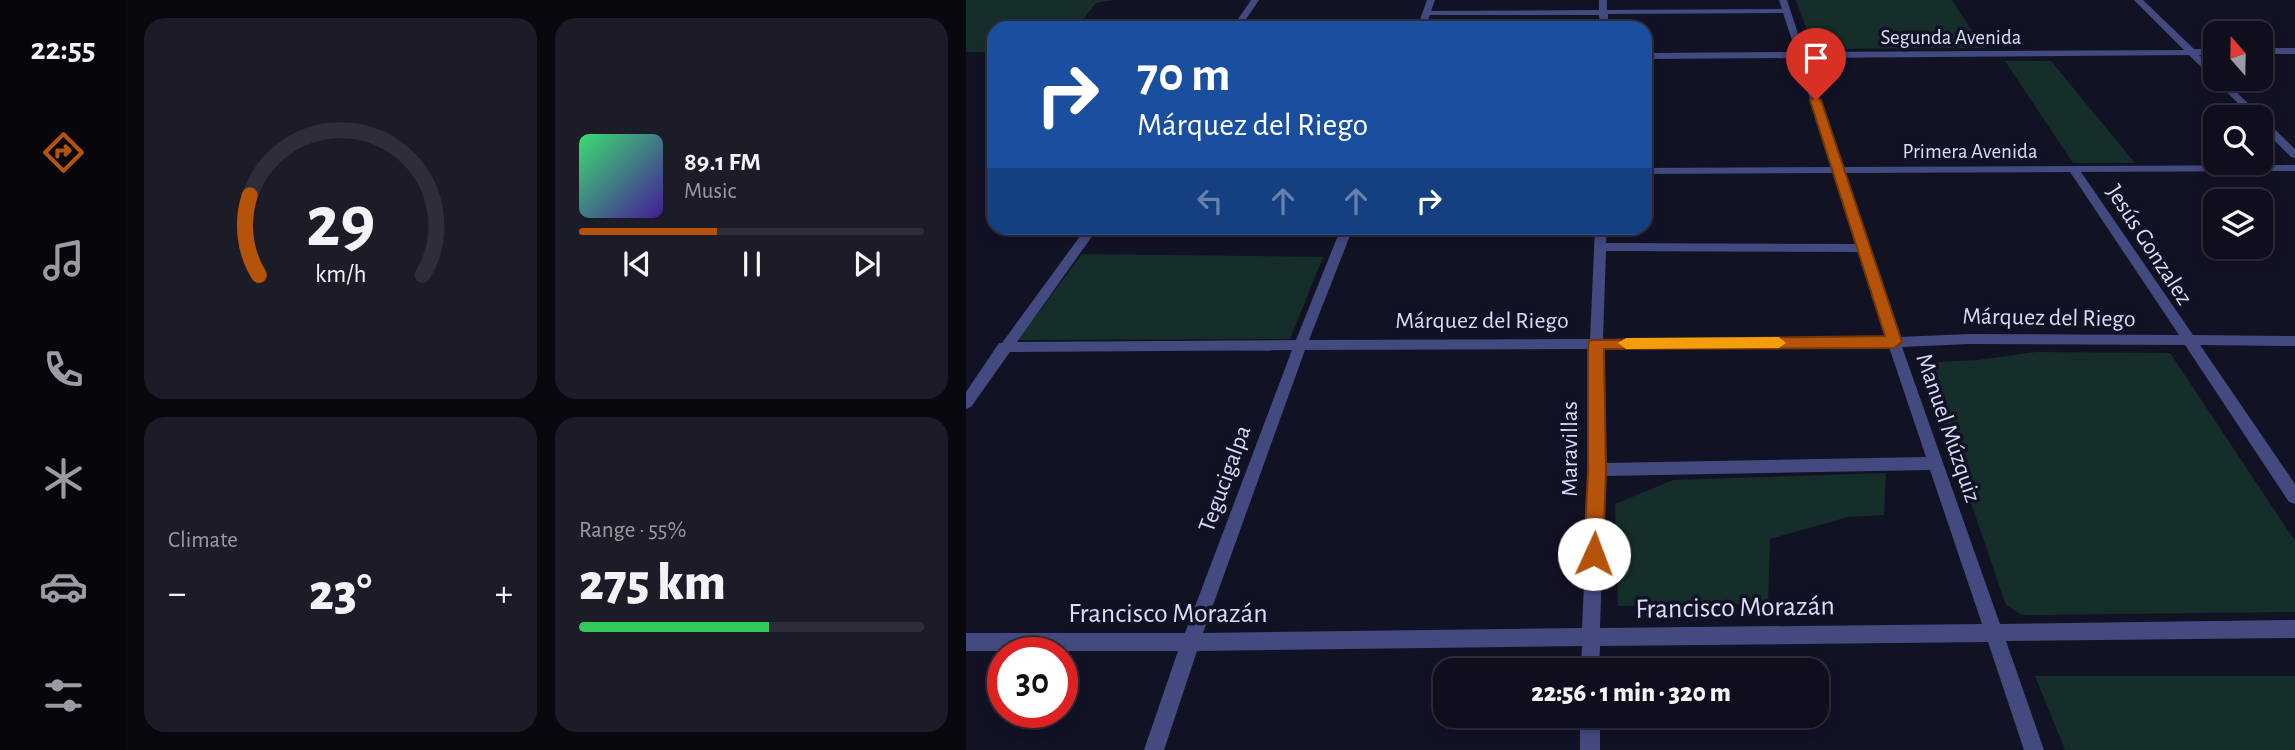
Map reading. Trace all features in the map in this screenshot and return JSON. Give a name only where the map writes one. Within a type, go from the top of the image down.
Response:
[{"type":"street","points":[[1241,21],[1255,0]]},
{"type":"street","points":[[1424,21],[1431,0]]},
{"type":"street","points":[[1603,0],[1604,21]]},
{"type":"street","points":[[2138,0],[2203,64]]},
{"type":"street","points":[[1427,13],[1603,12],[1785,6]]},
{"type":"street","name":"Manuel Múzquiz","points":[[1785,6],[1894,342],[2034,750]]},
{"type":"street","points":[[2273,51],[2295,51]]},
{"type":"street","name":"Segunda Avenida","points":[[1652,56],[2203,52]]},
{"type":"street","points":[[2230,91],[2245,105]]},
{"type":"street","points":[[2273,133],[2295,155]]},
{"type":"street","name":"Primera Avenida","points":[[1652,171],[2295,168]]},
{"type":"street","name":"Jesús Gonzalez","points":[[2075,171],[2295,497]]},
{"type":"street","points":[[966,403],[1088,235]]},
{"type":"street","name":"Tegucigalpa","points":[[1154,750],[1190,642],[1298,345],[1344,235]]},
{"type":"street","name":"Maravillas","points":[[1590,658],[1597,470],[1596,344],[1601,235]]},
{"type":"street","points":[[1600,247],[1865,248]]},
{"type":"street","name":"Márquez del Riego","points":[[1004,347],[1894,342],[1968,339],[2295,341]]},
{"type":"street","points":[[1597,470],[1936,463]]},
{"type":"street","name":"Francisco Morazán","points":[[966,642],[1190,642],[2295,629]]},
{"type":"street","points":[[1590,728],[1590,750]]},
{"type":"green space","points":[[966,0],[1114,0],[1096,3],[1082,21],[987,21],[987,52],[966,52]]},
{"type":"green space","points":[[1796,0],[1952,0],[1983,48],[1814,49]]},
{"type":"green space","points":[[2005,61],[2051,61],[2135,163],[2073,163]]},
{"type":"green space","points":[[1082,254],[1323,257],[1290,339],[1018,340]]},
{"type":"green space","points":[[2036,352],[2170,353],[2295,541],[2295,612],[2022,615],[2006,605],[1923,363],[1978,360]]},
{"type":"green space","points":[[1886,473],[1884,515],[1848,517],[1770,539],[1768,604],[1618,606],[1615,504],[1673,480]]},
{"type":"green space","points":[[2035,676],[2295,676],[2295,750],[2065,750]]},
{"type":"slow traffic","points":[[1626,343],[1779,343]]},
{"type":"route","points":[[1594,554],[1597,470],[1596,344],[1894,342],[1816,100]]}]
